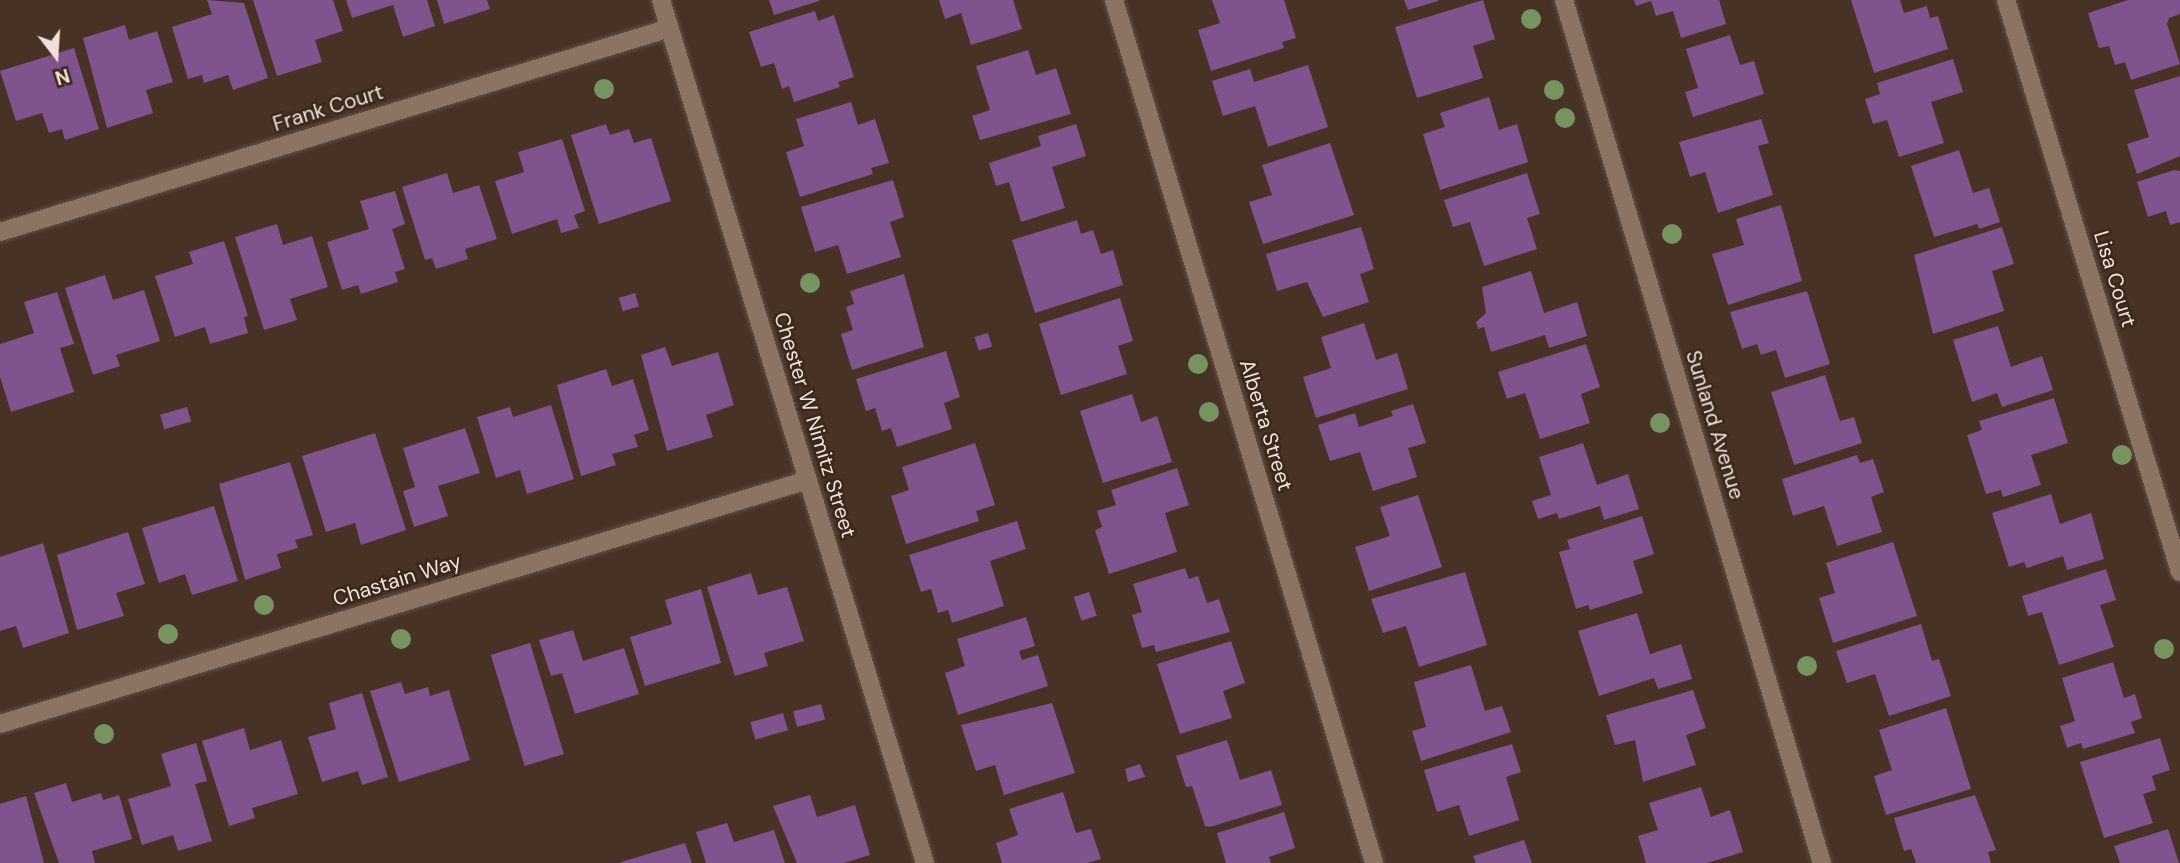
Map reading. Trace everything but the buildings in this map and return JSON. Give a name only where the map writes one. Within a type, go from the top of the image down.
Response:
[{"type":"street","name":"Chester W Nimitz Street","points":[[661,0],[925,863]]},
{"type":"street","name":"Alberta Street","points":[[1114,0],[1374,863]]},
{"type":"street","name":"Sunland Avenue","points":[[1564,0],[1822,863]]},
{"type":"street","name":"Lisa Court","points":[[2006,0],[2180,572]]},
{"type":"street","name":"Frank Court","points":[[0,232],[670,28]]},
{"type":"street","name":"Chastain Way","points":[[0,724],[807,480]]}]
